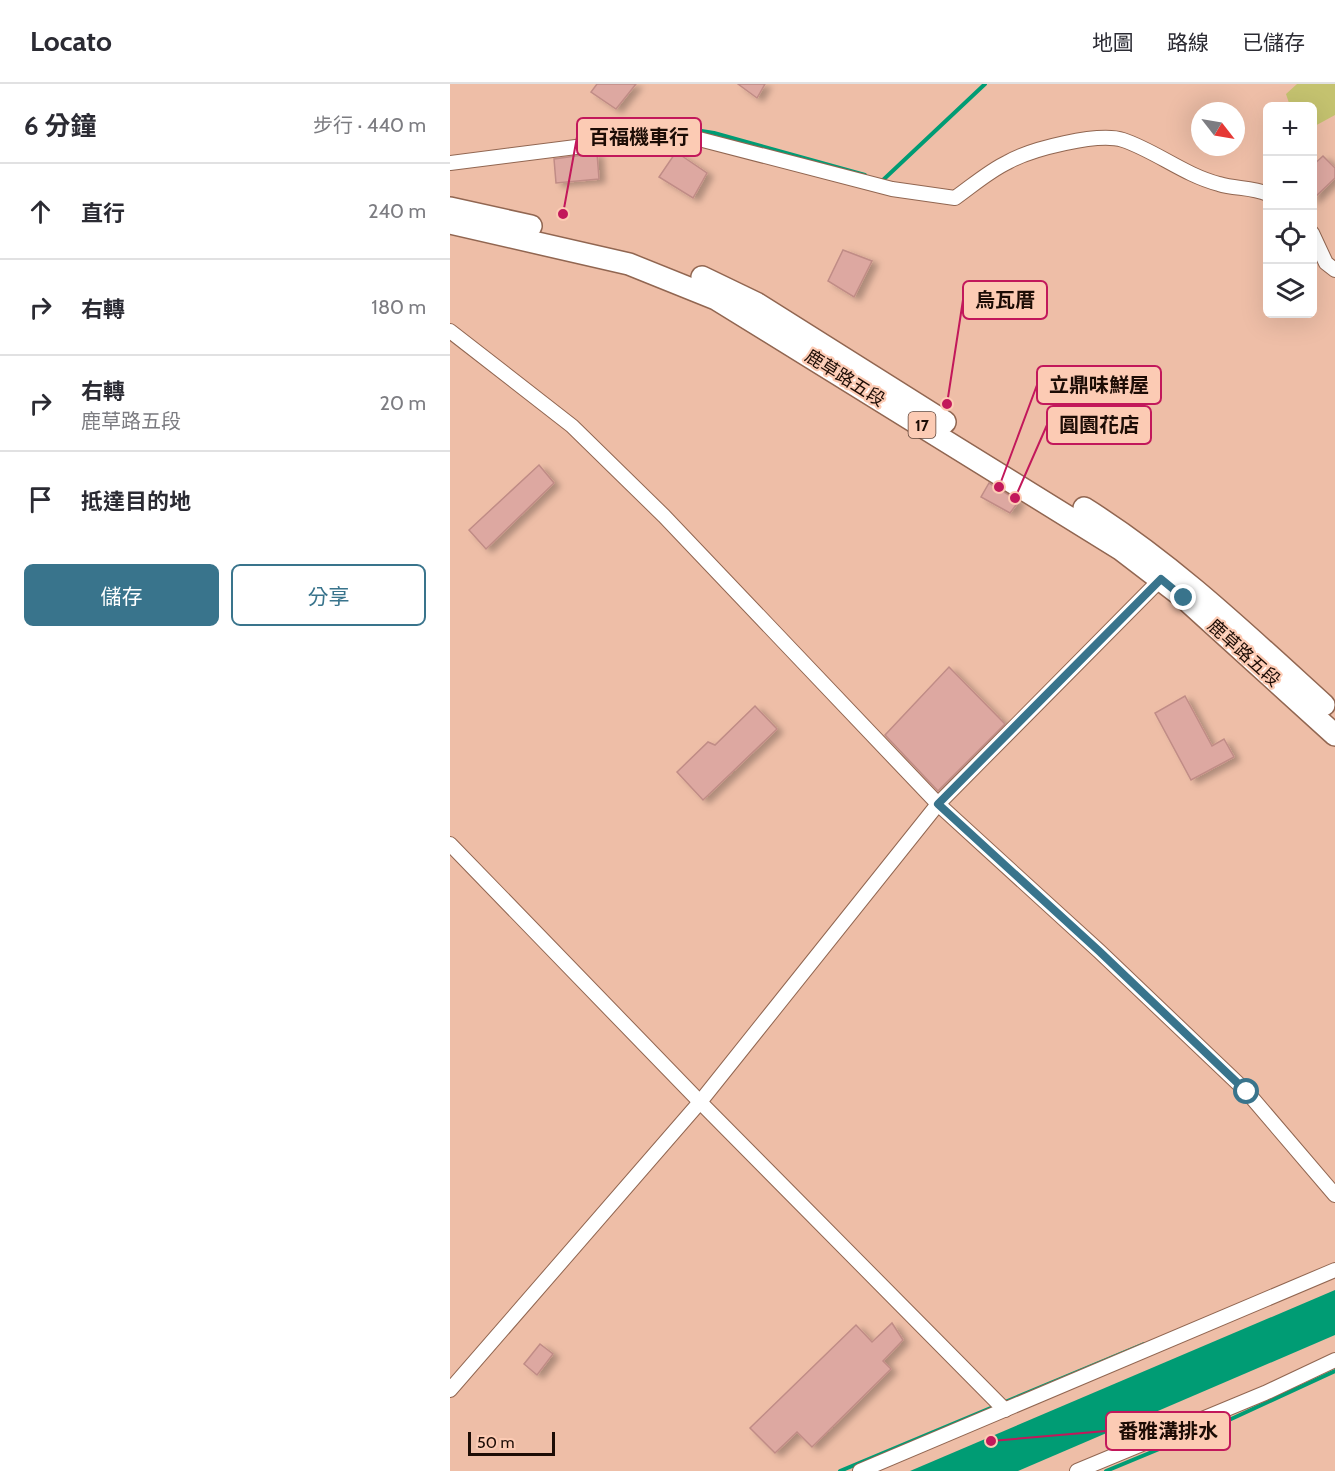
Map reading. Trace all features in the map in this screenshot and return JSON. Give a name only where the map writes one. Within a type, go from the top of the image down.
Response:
[{"type":"main road","name":"鹿草路五段","points":[[450,207],[598,241],[660,259],[756,303],[1144,548],[1212,604],[1335,716]]},
{"type":"main road","name":"鹿草路五段","points":[[450,223],[619,261],[716,298],[1061,510],[1161,579],[1335,735]]},
{"type":"street","points":[[450,163],[610,142],[695,138],[892,189],[955,198],[1007,162],[1035,150],[1086,140],[1122,140],[1173,166],[1220,184],[1251,188],[1263,192]]},
{"type":"street","points":[[1317,244],[1326,263],[1335,270]]},
{"type":"street","points":[[450,331],[580,434],[664,516],[938,804],[1099,951],[1247,1092],[1335,1195]]},
{"type":"street","points":[[450,1390],[700,1102],[938,804],[1161,579]]},
{"type":"street","points":[[450,844],[700,1102],[1005,1410]]},
{"type":"street","points":[[860,1471],[1335,1270]]},
{"type":"street","points":[[1077,1471],[1265,1393],[1335,1360]]},
{"type":"shaded area","points":[[1297,84],[1335,84],[1335,115],[1317,125],[1317,102],[1289,102],[1286,94]]},
{"type":"shaded area","points":[[1335,1290],[1335,1335],[1018,1471],[910,1471]]},
{"type":"building","points":[[597,84],[636,84],[616,109],[591,92]]},
{"type":"building","points":[[738,84],[765,84],[757,98]]},
{"type":"building","points":[[676,152],[707,173],[693,198],[659,177]]},
{"type":"building","points":[[597,153],[599,179],[556,183],[554,159]]},
{"type":"building","points":[[1323,156],[1335,168],[1335,178],[1317,195],[1317,161]]},
{"type":"building","points":[[843,250],[872,261],[854,297],[828,281]]},
{"type":"building","points":[[539,465],[554,483],[486,549],[469,530]]},
{"type":"building","points":[[989,483],[1019,501],[1010,513],[981,497]]},
{"type":"building","points":[[949,667],[1005,724],[938,791],[885,735]]},
{"type":"building","points":[[1185,696],[1212,746],[1224,739],[1234,757],[1191,780],[1155,713]]},
{"type":"building","points":[[755,706],[777,729],[703,800],[677,772],[708,742],[715,745]]},
{"type":"building","points":[[892,1323],[903,1340],[883,1361],[891,1369],[812,1447],[797,1432],[775,1453],[750,1428],[856,1325],[872,1342]]},
{"type":"building","points":[[540,1344],[553,1354],[537,1375],[524,1364]]},
{"type":"waterway","points":[[883,180],[985,84]]},
{"type":"waterway","points":[[662,133],[689,129],[714,133],[865,175]]},
{"type":"waterway","points":[[840,1471],[1144,1344]]},
{"type":"waterway","points":[[1106,1471],[1229,1420],[1335,1371]]},
{"type":"place","name":"百福機車行","points":[[563,214]]},
{"type":"place","name":"烏瓦厝","points":[[947,404]]},
{"type":"place","name":"立鼎味鮮屋","points":[[999,487]]},
{"type":"place","name":"圓園花店","points":[[1015,498]]},
{"type":"place","name":"番雅溝排水","points":[[991,1441]]},
{"type":"route","points":[[1184,598],[1161,579],[938,804],[1099,951],[1247,1092]]}]
